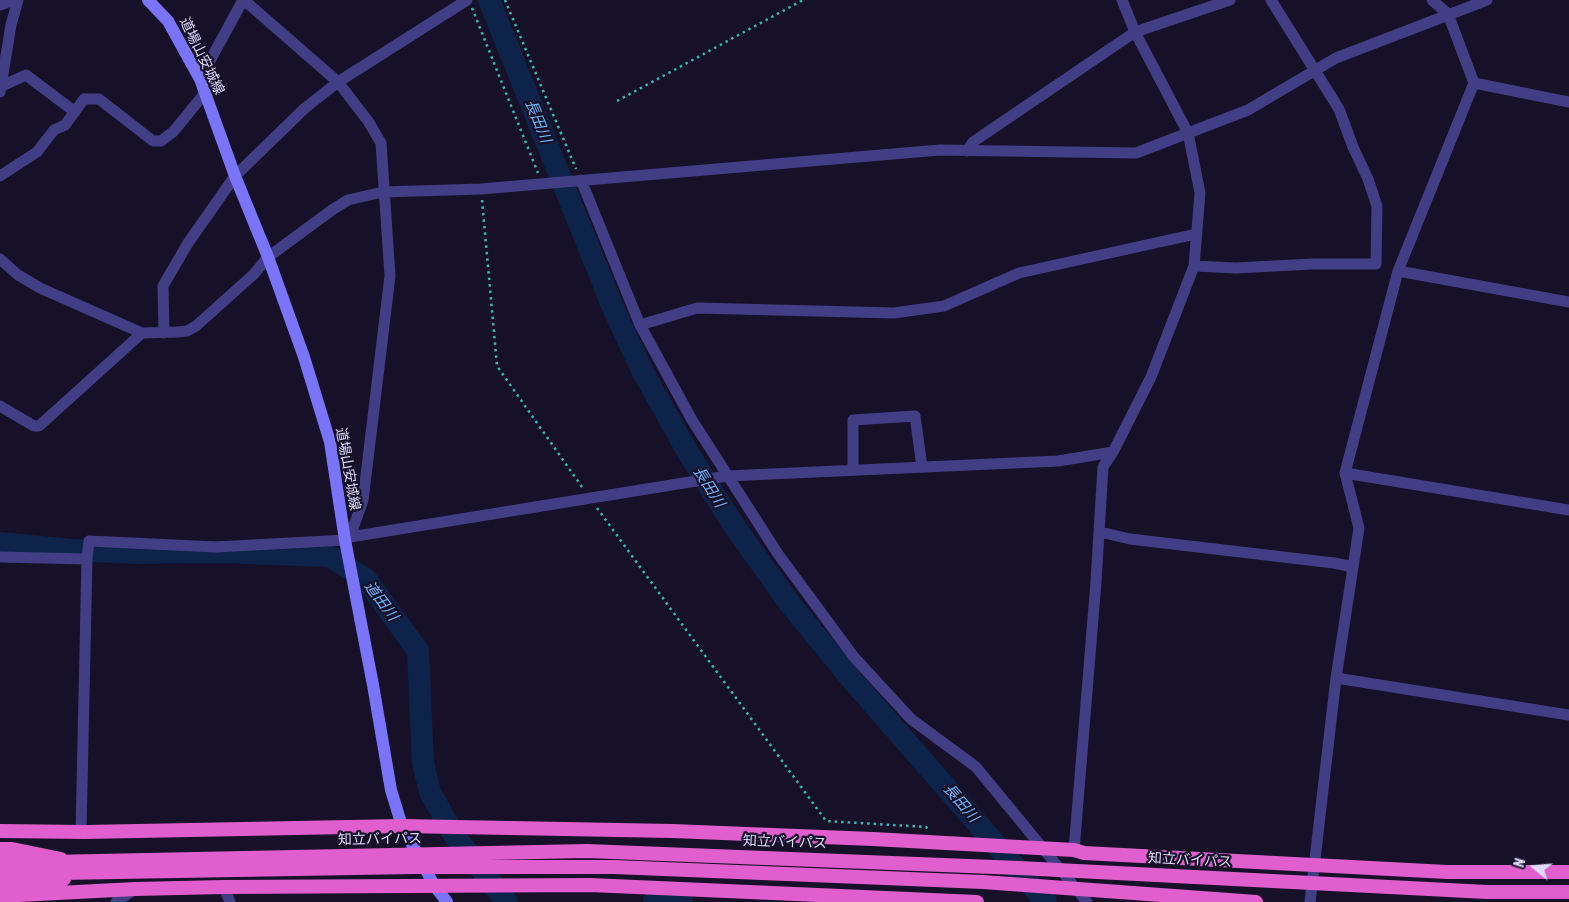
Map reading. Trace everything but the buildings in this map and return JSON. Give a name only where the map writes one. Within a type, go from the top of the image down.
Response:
[{"type":"highway","points":[[0,831],[81,832],[402,826],[672,831],[1074,850],[1084,853],[1448,872],[1569,872]]},
{"type":"highway","points":[[0,849],[12,849],[76,862]]},
{"type":"highway","name":"知立バイパス","points":[[0,864],[587,851],[1019,868],[1487,892],[1569,892]]},
{"type":"highway","name":"知立バイパス","points":[[0,874],[414,867],[614,867],[983,882],[1256,902]]},
{"type":"highway","points":[[0,884],[154,871]]},
{"type":"highway","points":[[0,896],[135,889],[224,887],[590,885],[977,902]]},
{"type":"main road","name":"道場山安城線","points":[[148,0],[168,20],[200,79],[304,356],[330,442],[391,790],[402,826],[434,885],[447,902]]},
{"type":"street","points":[[0,5],[14,0]]},
{"type":"street","points":[[1,88],[11,25],[18,0]]},
{"type":"street","points":[[200,79],[244,0],[338,82],[368,120],[381,143],[390,276],[363,500],[348,538]]},
{"type":"street","points":[[164,333],[163,286],[188,242],[235,176],[305,108],[338,82],[468,0]]},
{"type":"street","points":[[1074,850],[1100,532],[1103,467],[1113,452],[1152,377],[1194,266],[1200,193],[1188,133],[1135,32],[1122,0]]},
{"type":"street","points":[[966,151],[973,142],[1135,32],[1230,0]]},
{"type":"street","points":[[1194,266],[1236,268],[1312,264],[1376,264],[1377,206],[1368,179],[1352,147],[1339,109],[1271,0]]},
{"type":"street","points":[[1310,902],[1336,678],[1359,528],[1345,473],[1398,270],[1474,83],[1448,14],[1432,0]]},
{"type":"street","points":[[0,259],[18,275],[40,288],[142,334],[187,330],[196,326],[254,274],[268,257],[348,200],[383,192],[481,189],[940,150],[1136,153],[1248,110],[1336,58],[1487,0]]},
{"type":"street","points":[[1,88],[26,75],[75,112]]},
{"type":"street","points":[[1474,83],[1569,102]]},
{"type":"street","points":[[0,176],[37,152],[54,130],[65,125],[84,99],[100,99],[153,141],[162,141],[173,132],[205,93]]},
{"type":"street","points":[[581,180],[640,325],[692,420],[778,554],[854,657],[911,719],[976,767],[1088,902]]},
{"type":"street","points":[[640,325],[697,308],[894,313],[944,306],[1019,272],[1196,234]]},
{"type":"street","points":[[1398,270],[1569,302]]},
{"type":"street","points":[[0,406],[34,426],[39,426],[142,334]]},
{"type":"street","points":[[853,470],[853,420],[915,416],[922,467]]},
{"type":"street","points":[[81,832],[87,559],[89,541],[216,547],[348,538],[727,476],[1058,461],[1113,452]]},
{"type":"street","points":[[1345,473],[1569,510]]},
{"type":"street","points":[[1100,532],[1130,539],[1334,562],[1353,567]]},
{"type":"street","points":[[0,557],[87,559]]},
{"type":"street","points":[[1336,678],[1569,715]]},
{"type":"street","points":[[224,887],[230,902]]},
{"type":"street","points":[[116,902],[135,889]]},
{"type":"path","points":[[468,0],[542,184]]},
{"type":"path","points":[[505,0],[581,180]]},
{"type":"path","points":[[617,101],[803,0]]},
{"type":"path","points":[[481,189],[497,366],[590,499],[826,822],[926,827],[944,844]]},
{"type":"waterway","name":"長田川","points":[[489,0],[614,310],[643,372],[690,456],[735,527],[790,604],[854,682],[1046,902]]},
{"type":"waterway","name":"道田川","points":[[0,543],[71,550],[138,553],[219,552],[329,556],[366,579],[418,651],[423,763],[430,792],[454,835],[507,902]]},
{"type":"waterway","name":"道田川","points":[[654,902],[666,898],[682,902]]}]
